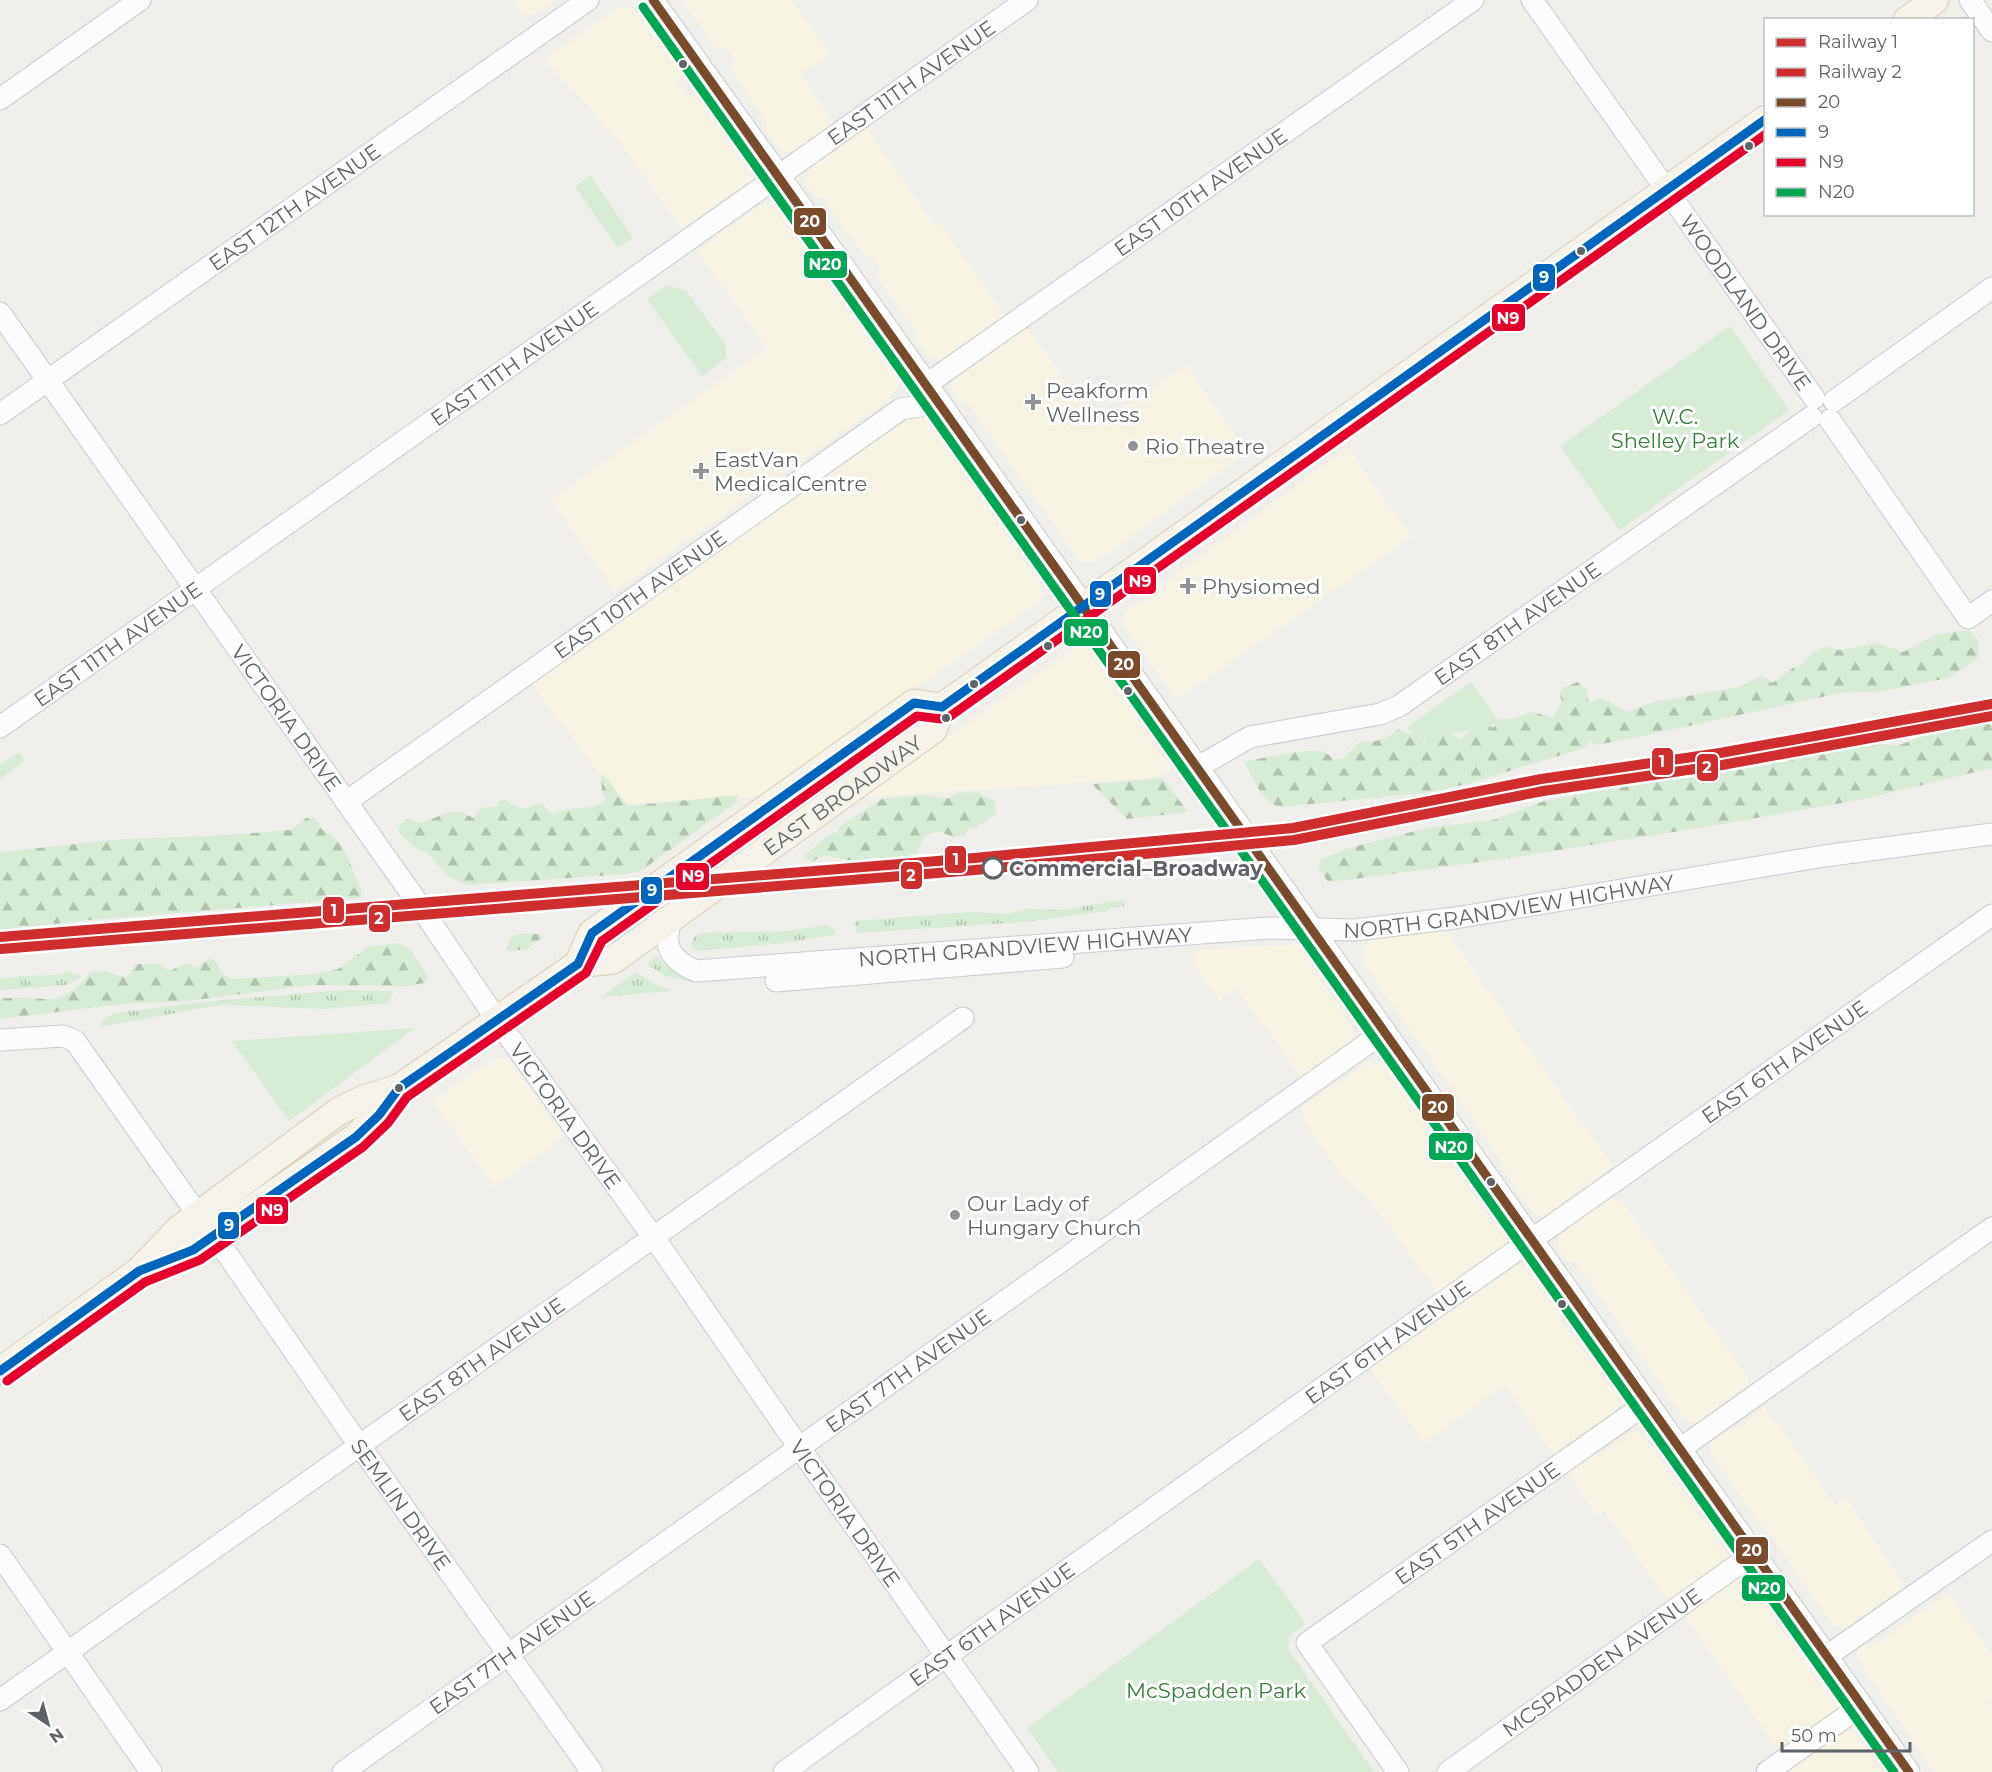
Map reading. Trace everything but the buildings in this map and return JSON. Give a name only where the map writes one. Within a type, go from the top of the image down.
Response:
[{"type":"main road","points":[[1910,18],[1935,0]]},
{"type":"main road","name":"EAST BROADWAY","points":[[581,957],[613,960],[636,943],[670,929],[840,797],[933,730],[942,707],[1764,120]]},
{"type":"main road","name":"EAST BROADWAY","points":[[0,1371],[139,1271],[192,1250],[206,1225],[356,1137],[379,1115],[399,1088],[497,1020],[581,957],[592,933],[914,703],[942,707]]},
{"type":"street","points":[[0,99],[140,0]]},
{"type":"street","name":"EAST 12TH AVENUE","points":[[0,414],[588,0]]},
{"type":"street","points":[[653,0],[1281,883],[1908,1772]]},
{"type":"street","name":"EAST 11TH AVENUE","points":[[0,727],[1027,0]]},
{"type":"street","name":"EAST 10TH AVENUE","points":[[927,384],[1473,0]]},
{"type":"street","name":"WOODLAND DRIVE","points":[[1533,0],[1968,618],[1992,601]]},
{"type":"street","points":[[1970,0],[1992,31]]},
{"type":"street","name":"EAST 8TH AVENUE","points":[[1198,768],[1250,736],[1380,714],[1399,706],[1992,288]]},
{"type":"street","name":"VICTORIA DRIVE","points":[[0,313],[363,824],[497,1020],[654,1238],[798,1448],[1028,1772]]},
{"type":"street","name":"EAST 10TH AVENUE","points":[[346,802],[901,409],[940,403]]},
{"type":"street","name":"NORTH GRANDVIEW HIGHWAY","points":[[670,929],[670,952],[678,962],[696,971],[1268,927],[1354,930],[1455,918],[1824,856],[1992,834]]},
{"type":"street","name":"EAST 6TH AVENUE","points":[[784,1772],[1992,915]]},
{"type":"street","name":"NORTH GRANDVIEW HIGHWAY","points":[[776,981],[1174,948]]},
{"type":"street","name":"EAST 8TH AVENUE","points":[[0,1700],[963,1018]]},
{"type":"street","name":"EAST 7TH AVENUE","points":[[343,1772],[1385,1031]]},
{"type":"street","name":"SEMLIN DRIVE","points":[[0,1040],[63,1036],[75,1041],[592,1772]]},
{"type":"street","points":[[1680,1449],[1992,1228]]},
{"type":"street","name":"EAST 5TH AVENUE","points":[[1398,1772],[1307,1643],[1647,1403]]},
{"type":"street","points":[[1827,1656],[1992,1541]]},
{"type":"street","name":"MCSPADDEN AVENUE","points":[[1449,1772],[1754,1553]]},
{"type":"street","points":[[0,1555],[151,1772]]},
{"type":"street","points":[[1767,1772],[1861,1706]]},
{"type":"shaded area","points":[[514,0],[555,0],[534,15],[523,13]]},
{"type":"shaded area","points":[[682,0],[792,0],[830,54],[801,74],[834,125],[798,150],[790,152],[781,150],[766,129],[767,122],[731,68],[735,58],[728,48],[715,47]]},
{"type":"shaded area","points":[[623,5],[636,10],[681,73],[677,84],[685,95],[696,94],[755,171],[754,181],[742,192],[735,191],[682,228],[615,136],[544,59]]},
{"type":"shaded area","points":[[865,126],[935,225],[940,223],[1005,316],[941,361],[930,359],[915,339],[917,333],[877,276],[880,267],[873,256],[863,255],[823,198],[815,197],[804,180],[810,167]]},
{"type":"shaded area","points":[[773,202],[780,205],[788,216],[787,225],[885,363],[894,365],[899,372],[900,383],[886,402],[615,591],[551,500],[767,348],[697,250],[764,203]]},
{"type":"shaded area","points":[[1024,328],[1035,338],[1097,426],[1186,365],[1248,452],[1094,563],[1081,563],[968,404],[960,401],[951,387],[955,377]]},
{"type":"shaded area","points":[[925,414],[943,444],[1041,584],[1043,594],[1040,601],[761,796],[621,804],[528,678],[902,417]]},
{"type":"shaded area","points":[[1348,447],[1411,537],[1177,699],[1124,625],[1123,614]]},
{"type":"shaded area","points":[[1079,645],[1091,651],[1171,769],[1156,778],[862,797]]},
{"type":"shaded area","points":[[1444,928],[1613,1167],[1560,1204],[1555,1212],[1547,1217],[1542,1218],[1531,1210],[1501,1166],[1502,1161],[1364,964],[1362,958],[1365,945],[1374,938]]},
{"type":"shaded area","points":[[1300,944],[1305,948],[1310,963],[1355,1030],[1350,1041],[1301,1077],[1237,988],[1219,1000],[1193,964],[1198,950]]},
{"type":"shaded area","points":[[499,1058],[509,1060],[562,1134],[560,1140],[495,1187],[433,1101],[491,1061]]},
{"type":"shaded area","points":[[1372,1060],[1382,1062],[1491,1219],[1504,1228],[1508,1234],[1504,1247],[1438,1293],[1370,1200],[1341,1175],[1303,1120],[1302,1106]]},
{"type":"shaded area","points":[[1612,1197],[1623,1203],[1748,1377],[1748,1385],[1717,1408],[1716,1413],[1697,1424],[1685,1419],[1575,1261],[1567,1261],[1559,1249],[1558,1238],[1562,1232]]},
{"type":"shaded area","points":[[1519,1264],[1530,1269],[1561,1313],[1561,1321],[1619,1398],[1617,1410],[1554,1454],[1504,1385],[1424,1443],[1370,1368]]},
{"type":"shaded area","points":[[1765,1407],[1835,1504],[1846,1497],[1905,1585],[1846,1629],[1833,1625],[1710,1452],[1712,1439],[1726,1429],[1734,1429]]},
{"type":"shaded area","points":[[1636,1431],[1646,1438],[1728,1555],[1728,1561],[1673,1601],[1666,1597],[1605,1511],[1598,1516],[1566,1471],[1585,1457],[1608,1449],[1629,1433]]},
{"type":"shaded area","points":[[1737,1579],[1749,1583],[1787,1637],[1797,1642],[1839,1706],[1837,1712],[1780,1753],[1685,1615]]},
{"type":"shaded area","points":[[1948,1593],[1992,1655],[1992,1701],[1989,1703],[1992,1708],[1992,1772],[1934,1772],[1856,1655],[1862,1646],[1865,1644],[1872,1646]]},
{"type":"shaded area","points":[[1846,1730],[1856,1734],[1883,1772],[1788,1772]]},
{"type":"green space","points":[[590,175],[633,238],[618,248],[575,187]]},
{"type":"green space","points":[[667,285],[686,291],[726,345],[726,358],[702,376],[647,299]]},
{"type":"green space","name":"W.C. Shelley Park","points":[[1730,326],[1789,410],[1620,530],[1560,446]]},
{"type":"green space","points":[[1969,630],[1978,639],[1978,658],[1948,678],[1883,691],[1840,693],[1596,745],[1589,741],[1584,748],[1467,784],[1426,793],[1278,807],[1262,794],[1245,763],[1271,756],[1317,750],[1327,753],[1334,760],[1344,758],[1359,742],[1380,740],[1398,729],[1417,736],[1424,744],[1432,731],[1441,730],[1460,739],[1469,732],[1473,723],[1483,722],[1493,728],[1501,718],[1512,719],[1533,712],[1553,718],[1562,702],[1560,695],[1563,688],[1578,682],[1586,690],[1589,703],[1602,698],[1626,712],[1654,702],[1740,687],[1762,675],[1772,683],[1794,667],[1800,667],[1813,653],[1825,646],[1840,650],[1878,643],[1903,652],[1938,634]]},
{"type":"green space","points":[[1471,682],[1500,723],[1418,742],[1407,727]]},
{"type":"green space","points":[[1992,719],[1992,768],[1869,798],[1502,859],[1338,881],[1328,882],[1318,868],[1321,860],[1343,850],[1382,839],[1433,827],[1493,820],[1544,801],[1596,791],[1675,769],[1747,764],[1806,753],[1821,754],[1878,744],[1899,745],[1913,740],[1946,721],[1966,723]]},
{"type":"green space","points":[[19,752],[25,761],[0,779],[0,765]]},
{"type":"green space","points":[[603,774],[628,806],[739,795],[735,803],[642,870],[628,874],[465,885],[447,875],[428,854],[414,847],[398,831],[400,824],[409,819],[424,822],[453,812],[473,818],[481,808],[497,806],[499,801],[506,800],[521,808],[537,803],[542,804],[553,815],[564,810],[593,806],[606,800],[602,792],[601,775]]},
{"type":"green space","points":[[1163,778],[1188,812],[1127,819],[1092,784]]},
{"type":"green space","points":[[976,792],[995,801],[996,813],[976,828],[969,827],[965,836],[953,837],[938,831],[924,836],[917,853],[882,861],[847,860],[824,855],[812,862],[803,857],[828,835],[838,832],[839,827],[882,799],[924,795],[947,799],[958,793]]},
{"type":"green space","points":[[306,818],[315,818],[322,830],[330,834],[342,847],[362,890],[360,898],[79,921],[0,930],[0,852],[124,839],[215,836],[291,830]]},
{"type":"green space","points":[[1121,900],[1125,902],[1124,906],[1110,908],[1107,911],[1025,922],[856,933],[857,928],[854,924],[855,921],[969,912],[1008,914],[1026,909],[1061,910]]},
{"type":"green space","points":[[828,925],[835,931],[835,935],[783,943],[696,951],[691,946],[693,939],[699,933],[788,931]]},
{"type":"green space","points":[[520,934],[538,934],[543,937],[527,949],[506,951],[511,937]]},
{"type":"green space","points":[[397,943],[411,950],[428,977],[424,983],[408,986],[312,985],[187,1001],[122,1004],[0,1019],[0,999],[59,997],[79,985],[91,972],[104,971],[126,978],[136,964],[161,964],[169,971],[188,963],[195,968],[211,958],[217,962],[220,972],[231,979],[315,974],[338,969],[368,947]]},
{"type":"green space","points":[[657,956],[673,971],[695,976],[984,959],[692,982],[665,976],[647,964]]},
{"type":"green space","points":[[68,972],[82,976],[67,985],[0,990],[0,979],[59,975]]},
{"type":"green space","points":[[636,972],[659,987],[669,988],[671,991],[601,997]]},
{"type":"green space","points":[[343,990],[394,991],[388,1003],[325,1009],[220,1005],[100,1027],[105,1018],[115,1013],[212,1001]]},
{"type":"green space","points":[[415,1028],[289,1121],[232,1041]]},
{"type":"green space","name":"McSpadden Park","points":[[1259,1559],[1306,1624],[1289,1636],[1288,1649],[1374,1772],[1058,1772],[1027,1728]]},
{"type":"rail line","name":"1","points":[[0,937],[974,858],[1293,828],[1541,779],[1720,753],[1992,704]]},
{"type":"rail line","name":"2","points":[[1,949],[975,870],[1294,840],[1543,791],[1722,765],[1992,716]]},
{"type":"transit line","name":"20","points":[[653,0],[1909,1772]]},
{"type":"transit line","name":"N20","points":[[643,7],[1894,1772]]},
{"type":"transit line","name":"9","points":[[0,1371],[139,1271],[193,1250],[356,1137],[379,1115],[399,1088],[578,964],[592,933],[914,703],[942,707],[1764,120]]},
{"type":"transit line","name":"N9","points":[[7,1381],[145,1282],[200,1260],[363,1147],[388,1123],[407,1097],[586,973],[602,941],[917,716],[941,719],[949,717],[1764,135]]},
{"type":"place","name":"Peakform Wellness","points":[[1033,402]]},
{"type":"place","name":"Rio Theatre","points":[[1133,446]]},
{"type":"place","name":"EastVan MedicalCentre","points":[[701,471]]},
{"type":"place","name":"Physiomed","points":[[1188,586]]},
{"type":"place","name":"Commercial–Broadway","points":[[993,868]]},
{"type":"place","name":"Our Lady of Hungary Church","points":[[955,1215]]}]
